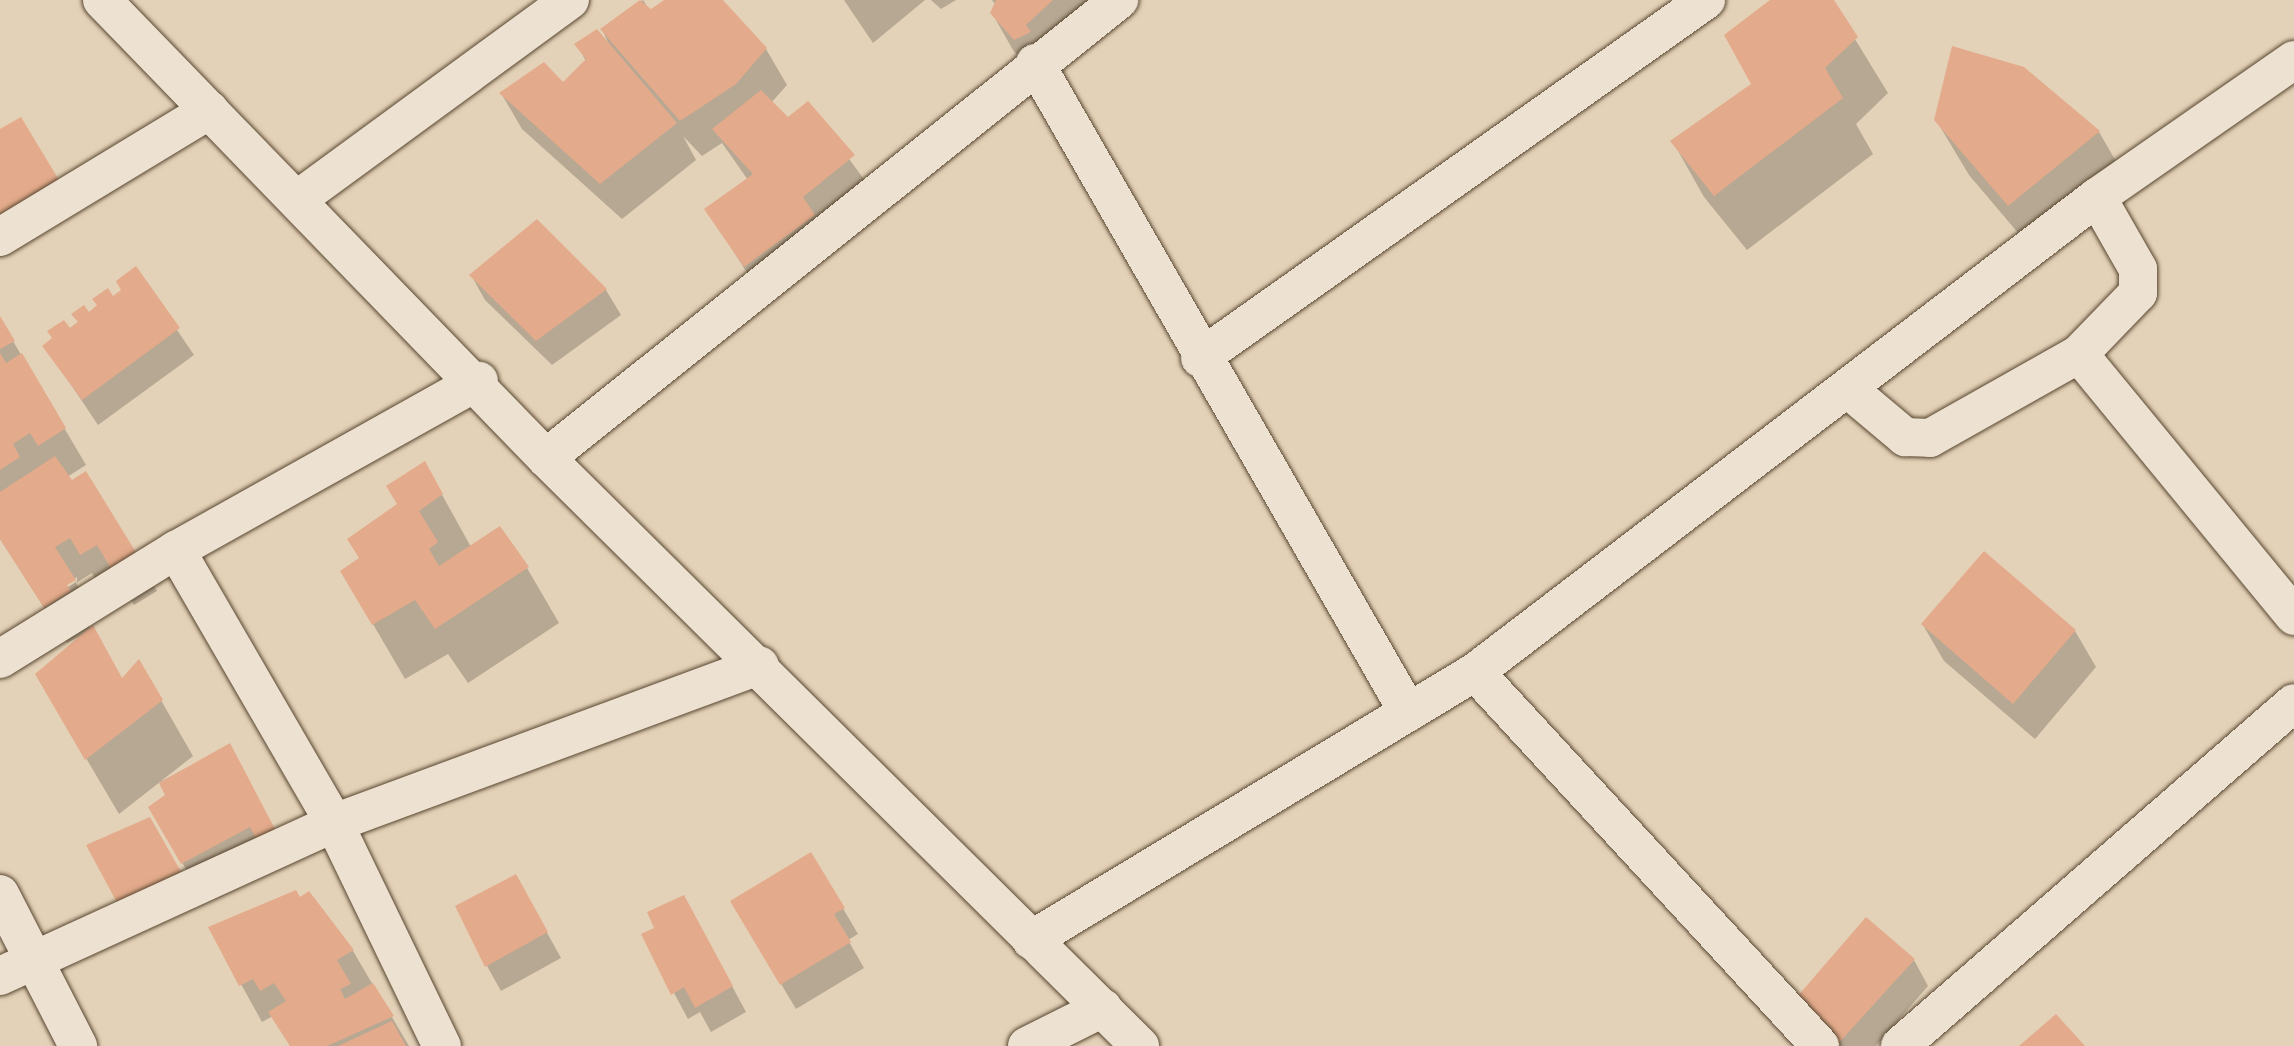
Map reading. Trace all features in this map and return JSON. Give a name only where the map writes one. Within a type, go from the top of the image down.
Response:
[{"type":"street","points":[[102,0],[479,382],[546,458],[760,665],[1031,940],[1140,1046]]},
{"type":"street","points":[[299,199],[570,0]]},
{"type":"street","points":[[546,458],[1035,63],[1119,0]]},
{"type":"street","points":[[1200,358],[1706,0]]},
{"type":"street","points":[[1031,940],[1475,672],[2097,197],[2294,60]]},
{"type":"street","points":[[1035,63],[1200,358],[1408,712]]},
{"type":"street","points":[[0,237],[211,110]]},
{"type":"street","points":[[1848,389],[1905,437],[1930,438],[2079,354],[2138,293],[2138,269],[2097,197]]},
{"type":"street","points":[[2079,354],[2294,616]]},
{"type":"street","points":[[0,659],[176,551],[479,382]]},
{"type":"street","points":[[176,551],[334,823],[442,1046]]},
{"type":"street","points":[[16,968],[334,823],[760,665]]},
{"type":"street","points":[[1475,672],[1820,1046]]},
{"type":"street","points":[[1900,1046],[2294,703]]},
{"type":"street","points":[[0,894],[16,968],[78,1046]]},
{"type":"street","points":[[1027,1046],[1103,1009]]},
{"type":"building","points":[[640,0],[651,9],[664,0],[723,0],[767,48],[736,84],[680,121],[600,29]]},
{"type":"building","points":[[996,0],[1053,0],[1026,25],[1031,32],[1014,40],[990,13]]},
{"type":"building","points":[[1770,0],[1834,0],[1858,37],[1825,68],[1843,98],[1714,196],[1670,141],[1751,84],[1724,35]]},
{"type":"building","points":[[597,29],[677,123],[600,184],[499,93],[544,62],[563,82],[586,59],[574,44]]},
{"type":"building","points":[[1952,46],[2024,67],[2100,131],[2008,206],[1934,120]]},
{"type":"building","points":[[761,90],[788,117],[808,101],[855,155],[803,197],[815,215],[744,267],[704,209],[753,174],[712,129]]},
{"type":"building","points":[[21,117],[62,185],[0,223],[0,129]]},
{"type":"building","points":[[537,219],[607,289],[536,341],[469,275]]},
{"type":"building","points":[[136,266],[180,328],[82,400],[42,346],[52,338],[47,331],[64,320],[70,328],[78,322],[71,314],[84,305],[89,312],[97,305],[92,299],[108,288],[113,296],[121,290],[116,281]]},
{"type":"building","points":[[0,316],[15,341],[0,349]]},
{"type":"building","points":[[0,353],[6,363],[22,353],[66,428],[38,446],[30,433],[13,444],[20,457],[0,470]]},
{"type":"building","points":[[55,456],[72,480],[86,471],[137,554],[112,570],[97,545],[80,555],[70,538],[55,547],[76,580],[67,585],[71,591],[44,608],[0,539],[0,492]]},
{"type":"building","points":[[425,461],[443,494],[419,511],[438,542],[429,549],[439,566],[500,526],[529,567],[435,629],[415,600],[372,625],[340,571],[359,558],[347,539],[397,504],[386,486]]},
{"type":"building","points":[[1984,551],[2076,630],[2013,704],[1921,624]]},
{"type":"building","points":[[93,625],[122,678],[139,659],[163,700],[85,760],[35,674]]},
{"type":"building","points":[[230,743],[277,833],[259,844],[250,827],[181,864],[148,807],[165,795],[159,783]]},
{"type":"building","points":[[150,817],[184,877],[121,910],[86,845]]},
{"type":"building","points":[[811,852],[845,908],[834,914],[851,942],[780,985],[730,901]]},
{"type":"building","points":[[516,874],[548,932],[485,967],[455,906]]},
{"type":"building","points":[[296,890],[300,897],[309,891],[354,950],[337,960],[351,984],[340,989],[345,999],[373,983],[394,1016],[327,1046],[290,1046],[268,1012],[286,1001],[274,983],[260,991],[253,979],[239,986],[208,927]]},
{"type":"building","points":[[684,895],[733,986],[695,1008],[684,987],[671,995],[641,934],[654,928],[647,912]]},
{"type":"building","points":[[1866,917],[1915,959],[1836,1046],[1790,1005]]},
{"type":"building","points":[[2056,1014],[2085,1046],[2019,1046]]},
{"type":"building","points":[[392,1021],[406,1046],[338,1046]]}]
